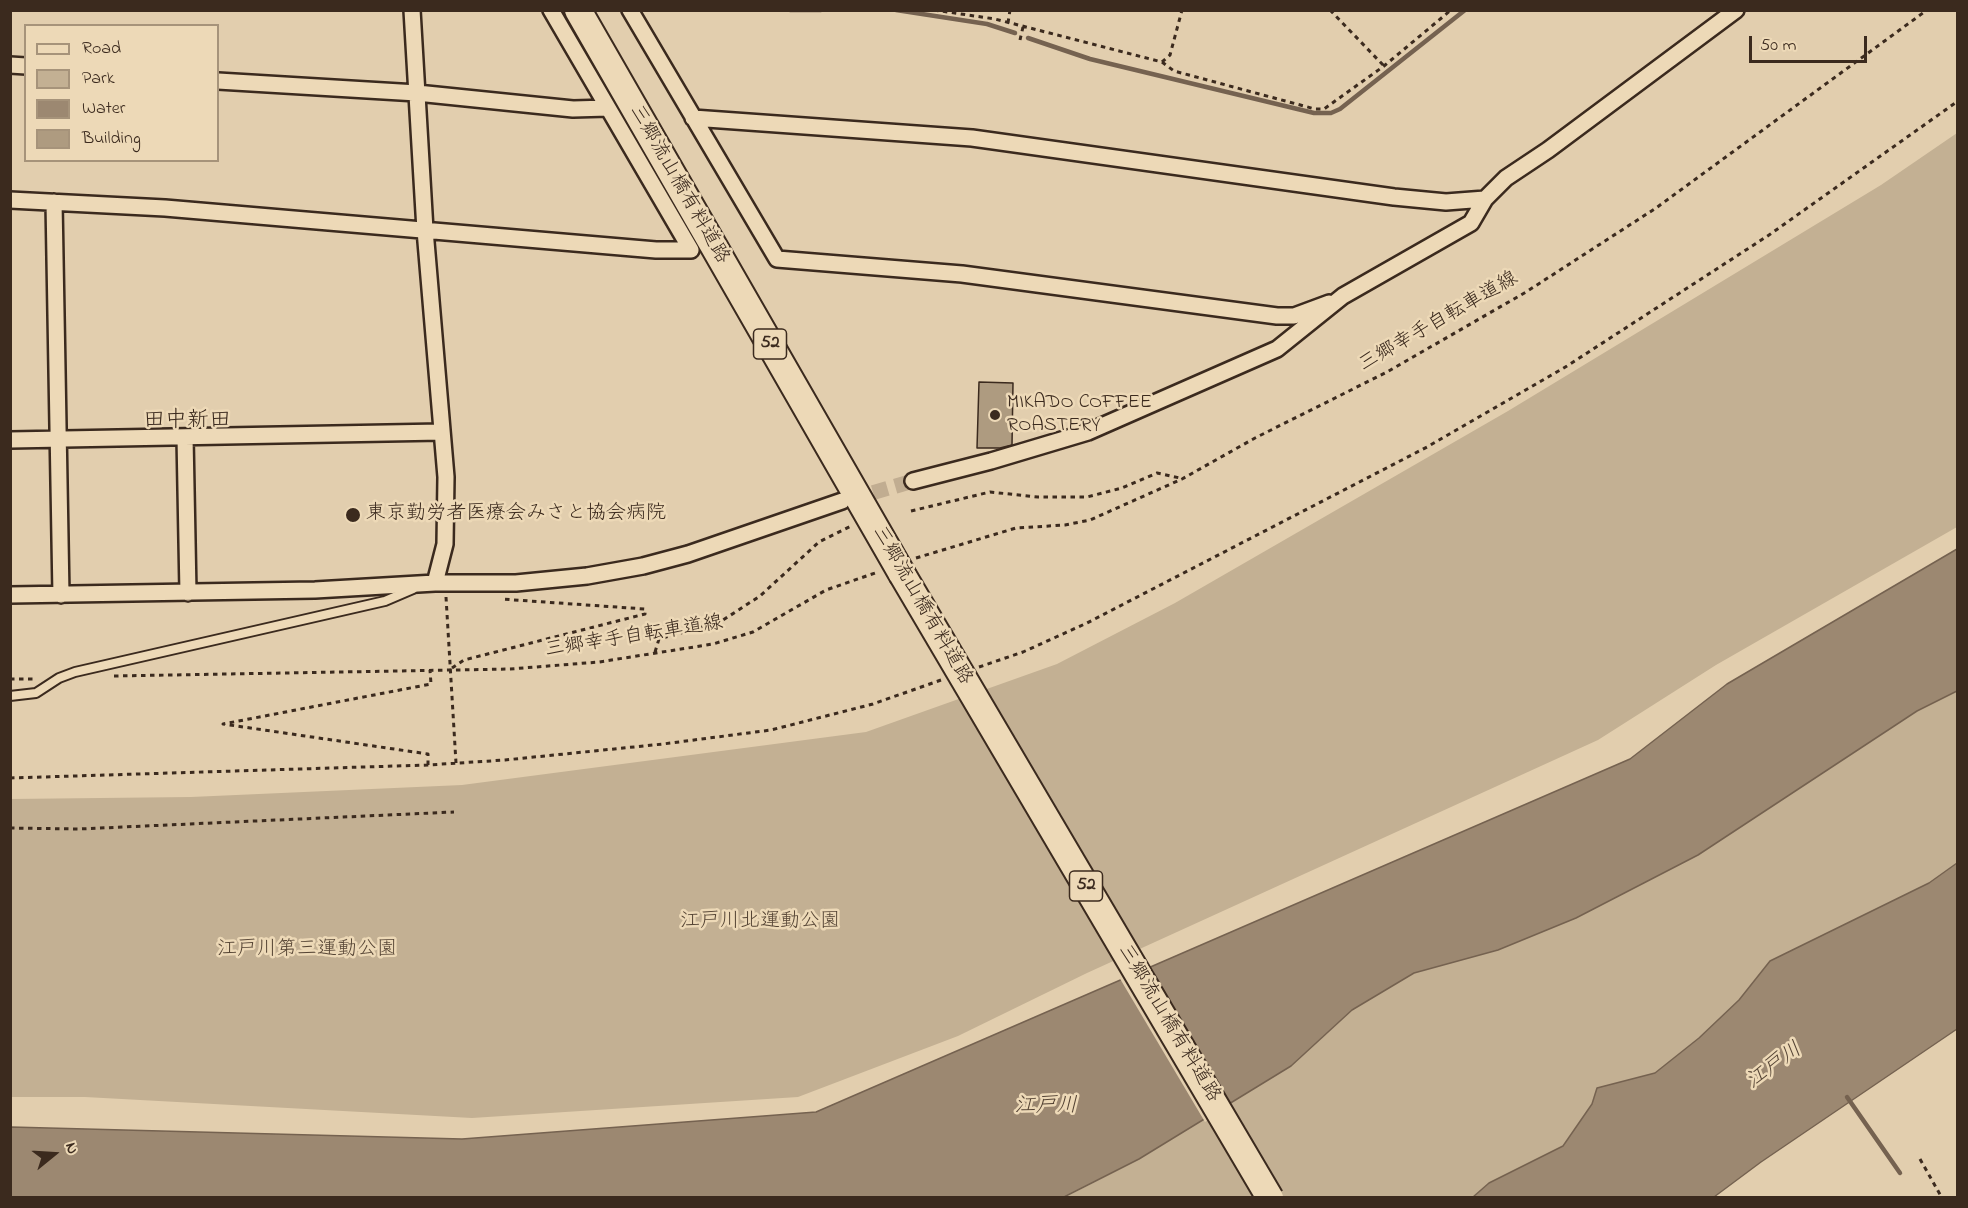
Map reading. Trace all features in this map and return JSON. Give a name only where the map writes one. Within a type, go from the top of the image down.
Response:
[{"type":"main road","name":"三郷流山橋有料道路","points":[[578,10],[694,211],[844,489],[899,568],[1270,1197]]},
{"type":"street","points":[[412,10],[425,230],[447,516],[441,566],[435,586]]},
{"type":"street","points":[[10,200],[165,207],[656,250],[691,250],[550,10]]},
{"type":"street","points":[[630,10],[777,259],[962,274],[1277,316],[1294,316],[1343,296],[1471,223],[1485,199],[1506,178],[1548,150],[1736,10]]},
{"type":"street","points":[[219,81],[417,93],[573,110],[608,108]]},
{"type":"street","points":[[693,118],[972,138],[1382,195],[1446,202],[1485,199]]},
{"type":"street","points":[[54,202],[62,595]]},
{"type":"street","points":[[913,481],[1050,445],[1128,415],[1277,349],[1343,296]]},
{"type":"street","points":[[10,440],[441,432]]},
{"type":"street","points":[[185,437],[188,593]]},
{"type":"street","points":[[10,595],[435,586],[516,583],[595,574],[643,566],[688,554],[844,489]]},
{"type":"lane","points":[[10,696],[36,693],[59,678],[385,601],[435,586]]},
{"type":"path","points":[[933,10],[1008,23],[1162,62],[1174,71],[1315,110],[1333,105],[1451,10]]},
{"type":"path","points":[[1008,23],[1010,10]]},
{"type":"path","points":[[1162,62],[1170,55],[1182,10]]},
{"type":"path","points":[[1330,10],[1384,66]]},
{"type":"path","name":"三郷幸手自転車道線","points":[[452,668],[543,667],[599,662],[713,644],[753,632],[826,590],[1016,528],[1065,525],[1090,520],[1182,478],[1255,438],[1387,372],[1526,292],[1656,208],[1927,10]]},
{"type":"path","points":[[1020,40],[1023,27]]},
{"type":"path","points":[[969,670],[1023,652],[1086,623],[1428,447],[1567,366],[1759,241],[1958,101]]},
{"type":"path","points":[[911,511],[990,492],[1038,497],[1087,497],[1122,488],[1157,473],[1182,478]]},
{"type":"path","points":[[655,652],[659,639],[720,622],[787,573],[819,542],[851,525]]},
{"type":"path","points":[[435,586],[452,668],[456,763]]},
{"type":"path","points":[[103,676],[452,668],[464,660],[645,614],[645,609],[490,598]]},
{"type":"path","points":[[429,765],[428,754],[223,724],[431,684],[430,670]]},
{"type":"path","points":[[10,680],[59,678]]},
{"type":"path","points":[[10,778],[429,765],[651,746],[771,730],[873,704],[948,678]]},
{"type":"path","points":[[10,828],[79,829],[454,812]]},
{"type":"path","points":[[1920,1159],[1942,1197]]},
{"type":"green space","name":"江戸川北運動公園","points":[[1957,133],[1957,527],[1716,665],[1598,740],[1087,973],[958,1036],[798,1097],[472,1118],[85,1097],[11,1097],[10,799],[191,797],[462,785],[866,732],[1057,664],[1175,603],[1508,411],[1881,185]]},
{"type":"green space","points":[[1957,691],[1957,863],[1929,883],[1770,961],[1739,1000],[1699,1038],[1655,1073],[1597,1088],[1592,1104],[1563,1146],[1489,1183],[1473,1197],[1064,1198],[1139,1159],[1291,1066],[1352,1010],[1414,973],[1498,950],[1576,918],[1698,855],[1917,711]]},
{"type":"water","name":"江戸川","points":[[1957,549],[1957,691],[1917,711],[1698,855],[1576,918],[1498,950],[1414,973],[1352,1010],[1291,1066],[1139,1159],[1064,1197],[11,1198],[11,1127],[462,1139],[816,1112],[1630,759],[1727,684]]},
{"type":"water","name":"江戸川","points":[[1957,863],[1957,1029],[1761,1162],[1714,1197],[1473,1197],[1489,1183],[1563,1146],[1592,1104],[1597,1088],[1655,1073],[1699,1038],[1739,1000],[1770,961],[1929,883]]},
{"type":"pier","points":[[1146,965],[1229,1107],[1205,1122],[1119,977]]},
{"type":"building","name":"MIKADO COFFEE ROASTERY","points":[[979,382],[1013,383],[1012,445],[1000,448],[977,448]]},
{"type":"waterway","points":[[790,10],[821,10]]},
{"type":"waterway","points":[[896,10],[987,24],[1015,33]]},
{"type":"waterway","points":[[1028,38],[1090,59],[1314,113],[1331,113],[1340,109],[1465,10]]},
{"type":"waterway","points":[[1847,1097],[1900,1173]]},
{"type":"tunnel","points":[[851,499],[913,481]]},
{"type":"place","name":"MIKADO COFFEE ROASTERY","points":[[995,415]]},
{"type":"place","name":"東京勤労者医療会みさと協会病院","points":[[353,515]]},
{"type":"district","name":"田中新田","points":[[187,422]]},
{"type":"park label","name":"江戸川第三運動公園","points":[[307,951]]}]
